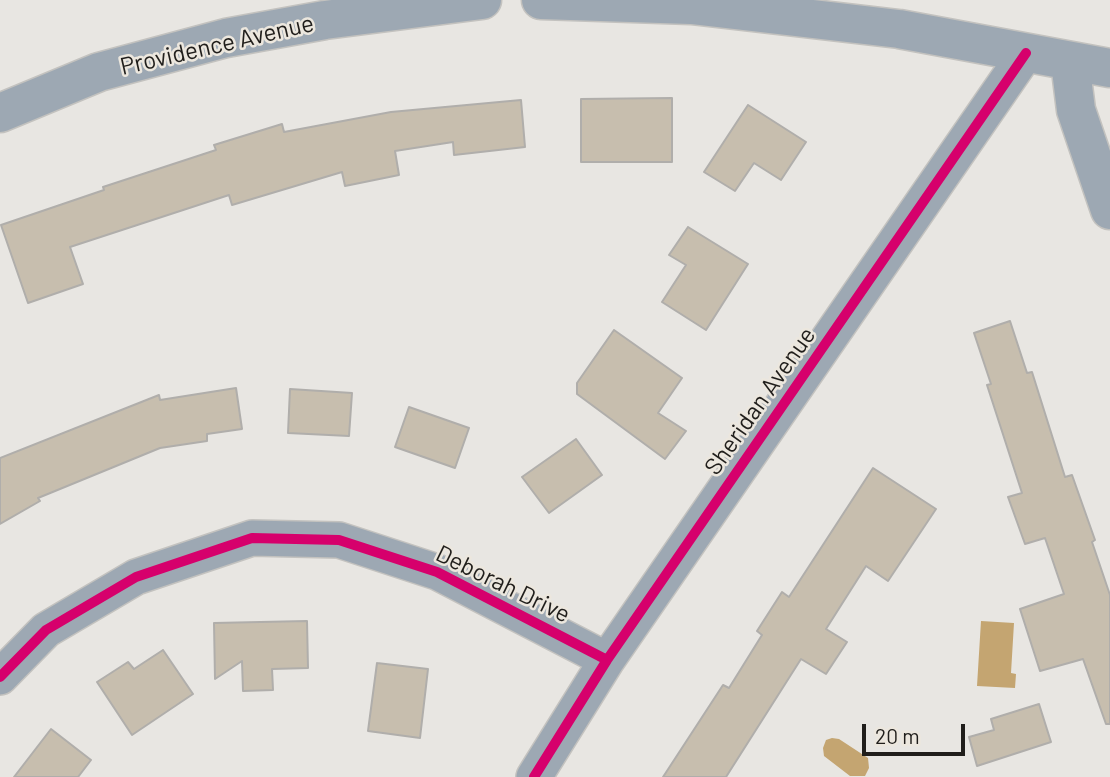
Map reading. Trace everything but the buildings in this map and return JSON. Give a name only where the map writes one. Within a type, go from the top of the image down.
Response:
[{"type":"street","name":"Providence Avenue","points":[[0,113],[99,72],[226,37],[325,20],[482,0]]},
{"type":"street","points":[[541,0],[691,5],[899,29],[1110,68]]},
{"type":"street","name":"Sheridan Avenue","points":[[534,777],[607,660],[1027,53]]},
{"type":"street","points":[[1070,62],[1076,110],[1110,210]]},
{"type":"street","name":"Deborah Drive","points":[[0,677],[46,630],[136,577],[252,538],[339,540],[436,572],[607,660]]},
{"type":"shaded area","points":[[981,621],[1014,623],[1011,673],[1016,674],[1015,688],[977,686]]},
{"type":"shaded area","points":[[839,739],[868,758],[869,768],[865,776],[850,776],[824,756],[826,740]]},
{"type":"cycle path","points":[[534,777],[607,660],[1026,53]]},
{"type":"cycle path","points":[[0,677],[46,630],[136,577],[252,538],[339,540],[437,572],[607,660]]}]
